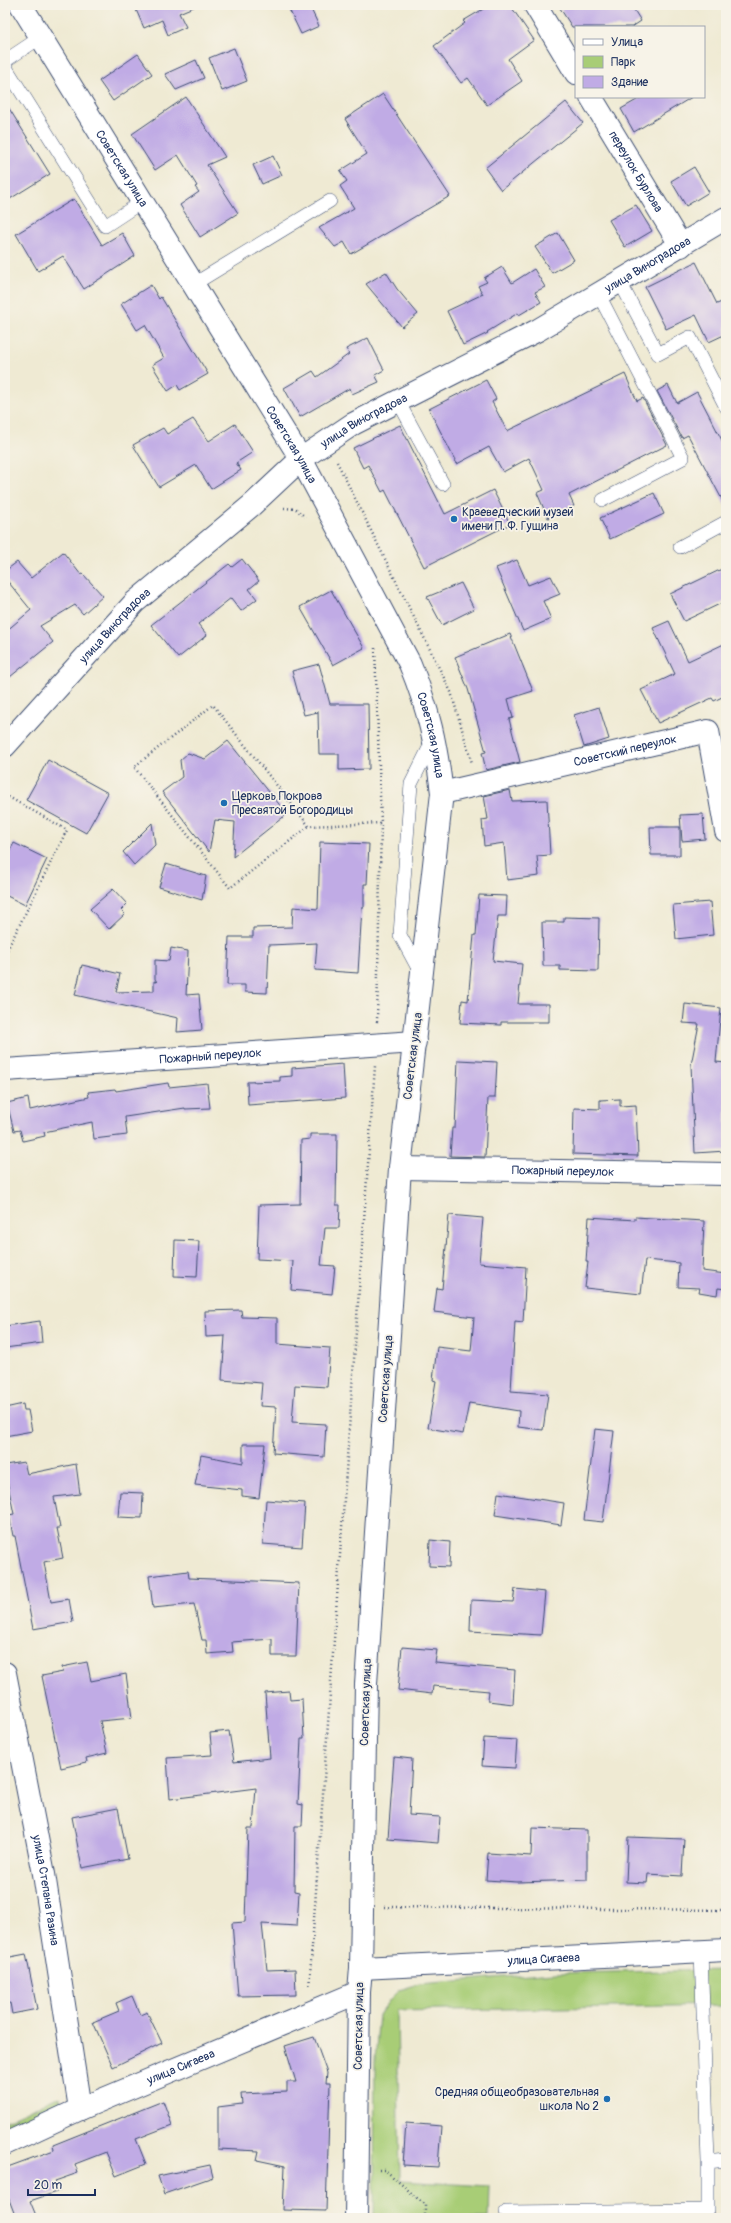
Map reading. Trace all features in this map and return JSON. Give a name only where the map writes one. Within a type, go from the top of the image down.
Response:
[{"type":"street","points":[[535,5],[575,71]]},
{"type":"street","name":"Советская улица","points":[[28,7],[41,37],[301,459],[410,664],[423,695],[435,737],[442,793],[436,834],[415,1042],[400,1168],[366,1684],[361,1968],[358,1992],[356,2218]]},
{"type":"street","name":"переулок Бурлова","points":[[591,98],[681,246]]},
{"type":"street","name":"улица Виноградова","points":[[5,746],[134,602],[252,505],[301,459],[353,424],[538,330],[726,218]]},
{"type":"street","name":"Советский переулок","points":[[442,793],[708,731],[726,831]]},
{"type":"street","name":"Пожарный переулок","points":[[5,1070],[415,1042]]},
{"type":"street","name":"Пожарный переулок","points":[[400,1168],[726,1174]]},
{"type":"street","name":"улица Степана Разина","points":[[5,1673],[44,1874],[80,2109]]},
{"type":"street","name":"улица Сигаева","points":[[361,1968],[726,1950]]},
{"type":"street","name":"улица Сигаева","points":[[5,2144],[80,2109],[358,1992]]},
{"type":"lane","points":[[5,62],[41,37]]},
{"type":"lane","points":[[5,66],[105,226],[143,201]]},
{"type":"lane","points":[[194,284],[330,201]]},
{"type":"lane","points":[[620,282],[658,354],[690,337],[726,407]]},
{"type":"lane","points":[[599,295],[683,458],[603,500]]},
{"type":"lane","points":[[398,401],[443,484]]},
{"type":"lane","points":[[680,547],[726,522]]},
{"type":"lane","points":[[422,976],[400,935],[411,784],[435,737]]},
{"type":"lane","points":[[506,2212],[708,2214],[708,2162],[701,1951]]},
{"type":"lane","points":[[708,2162],[726,2160]]},
{"type":"path","points":[[305,516],[308,523]]},
{"type":"path","points":[[308,2013],[376,1044],[381,823],[375,645]]},
{"type":"path","points":[[309,826],[213,705],[134,767],[230,888],[309,826],[381,823]]},
{"type":"path","points":[[5,796],[67,830],[5,954]]},
{"type":"path","points":[[362,1906],[726,1910]]},
{"type":"path","points":[[385,2170],[426,2205],[425,2218]]},
{"type":"green space","points":[[726,1970],[726,2005],[397,2011],[400,2181],[489,2186],[488,2218],[374,2218],[375,2060],[379,2015],[390,1999],[399,1990],[419,1984],[554,1973]]},
{"type":"green space","points":[[60,2096],[61,2106],[5,2131],[5,2121]]},
{"type":"building","points":[[134,5],[198,5],[179,13],[186,27],[168,35],[162,20],[144,28]]},
{"type":"building","points":[[287,5],[309,5],[319,26],[301,34]]},
{"type":"building","points":[[490,5],[510,5],[534,40],[508,59],[522,81],[487,105],[468,78],[461,83],[434,46],[465,23],[463,21]]},
{"type":"building","points":[[558,5],[631,5],[641,21],[634,26],[572,27]]},
{"type":"building","points":[[234,48],[247,81],[222,91],[209,58]]},
{"type":"building","points":[[138,54],[152,74],[113,101],[99,81]]},
{"type":"building","points":[[196,60],[204,78],[176,90],[165,74]]},
{"type":"building","points":[[383,94],[450,196],[351,254],[344,242],[335,247],[319,228],[354,208],[340,186],[347,181],[340,171],[367,154],[345,119]]},
{"type":"building","points":[[186,97],[225,157],[207,165],[238,213],[200,237],[180,205],[199,192],[195,187],[197,186],[178,155],[155,170],[132,134]]},
{"type":"building","points":[[640,98],[690,98],[634,132],[621,109]]},
{"type":"building","points":[[5,102],[50,174],[5,202]]},
{"type":"building","points":[[566,102],[583,123],[501,190],[485,168]]},
{"type":"building","points":[[273,156],[282,175],[262,184],[253,165]]},
{"type":"building","points":[[694,167],[709,192],[686,206],[671,181]]},
{"type":"building","points":[[74,199],[102,245],[122,233],[135,256],[84,289],[63,256],[38,271],[16,234]]},
{"type":"building","points":[[636,205],[652,231],[625,247],[609,220]]},
{"type":"building","points":[[558,233],[574,260],[552,273],[535,247]]},
{"type":"building","points":[[696,262],[717,304],[726,300],[726,334],[709,342],[696,315],[666,329],[645,287]]},
{"type":"building","points":[[502,267],[512,283],[534,269],[545,287],[535,292],[541,302],[519,315],[518,313],[487,332],[488,333],[463,345],[447,311],[483,294],[478,286],[487,282],[484,278]]},
{"type":"building","points":[[386,272],[397,289],[418,314],[402,327],[366,284]]},
{"type":"building","points":[[151,285],[159,299],[161,297],[208,374],[180,390],[177,385],[168,391],[152,365],[164,358],[145,325],[137,330],[121,304]]},
{"type":"building","points":[[368,338],[384,370],[375,375],[379,382],[352,394],[350,388],[300,417],[284,388],[313,371],[317,377],[349,354],[346,349]]},
{"type":"building","points":[[625,374],[637,401],[643,398],[667,445],[569,495],[574,506],[548,518],[537,493],[544,490],[529,458],[503,472],[489,447],[457,464],[429,409],[486,380],[496,399],[492,402],[507,431]]},
{"type":"building","points":[[668,385],[677,403],[697,392],[726,448],[726,507],[688,435],[682,438],[657,391]]},
{"type":"building","points":[[193,419],[209,441],[235,424],[253,452],[236,463],[241,470],[211,489],[196,465],[159,487],[133,445],[163,428],[167,434]]},
{"type":"building","name":"Краеведческий музей имени П. Ф. Гущина","points":[[400,425],[445,514],[493,490],[510,524],[424,567],[385,490],[382,492],[368,465],[363,468],[353,448]]},
{"type":"building","points":[[654,493],[664,514],[610,539],[600,518]]},
{"type":"building","points":[[63,552],[81,575],[83,574],[103,596],[83,614],[75,605],[40,626],[53,642],[5,681],[5,632],[31,610],[5,578],[5,571],[17,562],[31,578]]},
{"type":"building","points":[[242,559],[259,581],[249,589],[257,599],[241,611],[231,598],[198,624],[207,635],[178,658],[151,625],[229,564],[232,567]]},
{"type":"building","points":[[517,560],[528,585],[551,576],[560,594],[543,601],[551,619],[523,631],[496,568]]},
{"type":"building","points":[[726,567],[726,601],[684,621],[670,594]]},
{"type":"building","points":[[461,583],[474,609],[442,625],[427,597]]},
{"type":"building","points":[[331,590],[364,648],[333,665],[300,607]]},
{"type":"building","points":[[669,621],[688,661],[726,643],[726,695],[714,701],[712,698],[658,723],[641,690],[675,674],[653,628]]},
{"type":"building","points":[[510,634],[533,691],[508,699],[513,718],[509,719],[520,762],[486,770],[482,753],[486,752],[468,689],[455,657]]},
{"type":"building","points":[[319,664],[330,704],[368,704],[369,769],[339,770],[339,754],[319,754],[318,712],[304,715],[292,671]]},
{"type":"building","points":[[599,707],[609,739],[584,747],[574,715]]},
{"type":"building","name":"Церковь Покрова Пресвятой Богородицы","points":[[228,741],[287,814],[233,857],[235,822],[215,820],[209,852],[162,792],[182,777],[180,760],[188,753],[205,759]]},
{"type":"building","points":[[48,760],[108,793],[86,833],[26,800]]},
{"type":"building","points":[[510,790],[512,801],[547,800],[550,855],[537,856],[539,876],[507,880],[504,843],[484,846],[482,820],[488,819],[484,796]]},
{"type":"building","points":[[703,814],[705,839],[682,841],[680,815]]},
{"type":"building","points":[[152,823],[155,845],[134,865],[123,852]]},
{"type":"building","points":[[650,827],[680,827],[680,855],[651,855]]},
{"type":"building","points":[[320,842],[369,844],[367,884],[364,884],[364,907],[362,907],[358,973],[315,970],[317,943],[269,945],[267,993],[245,992],[245,985],[227,985],[229,937],[253,937],[253,928],[292,927],[293,907],[318,909]]},
{"type":"building","points":[[14,843],[47,859],[25,905],[5,895],[5,860]]},
{"type":"building","points":[[166,864],[206,876],[202,900],[159,887]]},
{"type":"building","points":[[113,889],[127,904],[121,910],[125,914],[109,929],[90,909]]},
{"type":"building","points":[[479,895],[507,896],[506,916],[498,916],[493,961],[522,964],[518,1004],[549,1004],[549,1022],[501,1022],[501,1025],[460,1023],[462,1000],[468,1001]]},
{"type":"building","points":[[710,902],[713,935],[676,939],[673,905]]},
{"type":"building","points":[[564,917],[599,918],[598,971],[560,970],[560,966],[543,966],[542,922],[564,922]]},
{"type":"building","points":[[171,948],[188,951],[186,995],[199,994],[202,1030],[177,1032],[178,1018],[75,995],[82,965],[120,974],[116,992],[154,991],[154,981],[157,982],[155,979],[155,960],[169,961]]},
{"type":"building","points":[[685,1004],[721,1008],[716,1062],[726,1063],[726,1151],[695,1153],[691,1065],[699,1024],[683,1023]]},
{"type":"building","points":[[458,1060],[497,1062],[495,1098],[488,1098],[485,1157],[450,1156],[452,1128],[455,1128]]},
{"type":"building","points":[[343,1064],[345,1098],[248,1105],[247,1082],[280,1081],[280,1077],[292,1076],[292,1068]]},
{"type":"building","points":[[168,1083],[169,1087],[207,1083],[210,1108],[185,1108],[125,1117],[127,1135],[94,1139],[92,1122],[44,1132],[45,1136],[23,1141],[20,1130],[14,1131],[7,1103],[28,1098],[30,1110],[89,1097],[88,1092],[115,1089],[116,1091]]},
{"type":"building","points":[[620,1099],[620,1106],[636,1105],[638,1156],[573,1154],[574,1108],[600,1109],[600,1100]]},
{"type":"building","points":[[310,1134],[337,1134],[336,1205],[340,1205],[339,1228],[325,1228],[321,1265],[335,1266],[332,1294],[291,1290],[293,1261],[257,1259],[259,1205],[300,1204],[301,1140],[310,1139]]},
{"type":"building","points":[[449,1215],[483,1218],[479,1263],[526,1267],[523,1322],[515,1321],[511,1391],[548,1394],[543,1430],[518,1427],[519,1411],[469,1403],[463,1434],[428,1428],[436,1381],[433,1380],[437,1347],[471,1351],[474,1317],[434,1312],[437,1288],[442,1289]]},
{"type":"building","points":[[589,1217],[635,1220],[635,1217],[704,1221],[702,1271],[726,1274],[726,1289],[718,1288],[717,1295],[699,1292],[700,1288],[678,1287],[679,1263],[645,1260],[641,1294],[585,1288],[588,1262],[586,1262]]},
{"type":"building","points":[[175,1240],[199,1241],[197,1277],[174,1276]]},
{"type":"building","points":[[241,1310],[242,1317],[277,1318],[277,1344],[330,1348],[327,1387],[295,1385],[292,1422],[326,1424],[324,1457],[273,1453],[276,1407],[260,1406],[262,1383],[222,1380],[225,1336],[206,1337],[205,1311]]},
{"type":"building","points":[[40,1321],[42,1343],[5,1348],[5,1326]]},
{"type":"building","points":[[23,1404],[24,1410],[28,1410],[32,1431],[5,1436],[5,1408]]},
{"type":"building","points":[[595,1429],[614,1431],[603,1522],[584,1520]]},
{"type":"building","points":[[243,1444],[265,1444],[259,1498],[242,1496],[242,1490],[195,1485],[201,1455],[243,1463]]},
{"type":"building","points":[[24,1462],[27,1474],[76,1464],[80,1494],[54,1497],[60,1528],[57,1528],[63,1558],[44,1562],[51,1602],[69,1599],[73,1622],[33,1629],[15,1536],[13,1536],[9,1515],[14,1514],[5,1471],[5,1465]]},
{"type":"building","points":[[120,1492],[143,1493],[142,1518],[118,1517]]},
{"type":"building","points":[[498,1493],[564,1503],[561,1525],[495,1515]]},
{"type":"building","points":[[266,1500],[305,1503],[302,1547],[263,1544]]},
{"type":"building","points":[[430,1540],[450,1542],[449,1567],[429,1566]]},
{"type":"building","points":[[188,1571],[189,1578],[299,1583],[296,1656],[272,1656],[272,1639],[232,1642],[233,1652],[207,1654],[206,1640],[202,1640],[194,1604],[153,1608],[149,1576]]},
{"type":"building","points":[[515,1589],[545,1592],[541,1635],[470,1631],[471,1600],[513,1602]]},
{"type":"building","points":[[402,1647],[437,1650],[435,1663],[515,1670],[513,1704],[488,1701],[489,1691],[433,1686],[432,1694],[398,1690]]},
{"type":"building","points":[[87,1662],[91,1681],[126,1674],[132,1718],[100,1721],[107,1753],[86,1758],[87,1762],[61,1768],[42,1676],[63,1672],[62,1667]]},
{"type":"building","points":[[289,1691],[290,1700],[302,1699],[304,1739],[301,1739],[298,1804],[303,1805],[302,1826],[295,1826],[294,1891],[299,1892],[297,1926],[262,1924],[267,1970],[295,1969],[296,1995],[238,1996],[232,1923],[245,1922],[248,1828],[253,1828],[256,1788],[170,1799],[167,1758],[212,1755],[210,1733],[229,1731],[234,1762],[270,1758],[265,1693]]},
{"type":"building","points":[[484,1738],[517,1740],[515,1768],[482,1766]]},
{"type":"building","points":[[394,1757],[412,1759],[409,1815],[440,1817],[438,1843],[388,1839]]},
{"type":"building","points":[[118,1808],[128,1859],[82,1868],[72,1817]]},
{"type":"building","points":[[532,1828],[587,1830],[587,1880],[517,1882],[486,1880],[488,1853],[531,1856]]},
{"type":"building","points":[[628,1837],[684,1839],[682,1876],[648,1874],[647,1883],[626,1882]]},
{"type":"building","points":[[26,1954],[37,2009],[12,2014],[10,2003],[5,2004],[5,1958]]},
{"type":"building","points":[[132,1996],[140,2015],[147,2012],[162,2043],[113,2067],[93,2022],[119,2011],[116,2003]]},
{"type":"building","points":[[314,2037],[327,2073],[326,2083],[330,2083],[326,2211],[283,2210],[285,2166],[257,2160],[259,2151],[218,2149],[218,2107],[242,2104],[241,2094],[287,2092],[287,2082],[296,2082],[285,2046]]},
{"type":"building","points":[[163,2101],[172,2125],[136,2139],[146,2164],[116,2176],[106,2152],[75,2164],[78,2173],[55,2181],[59,2191],[30,2201],[37,2218],[16,2218],[5,2189],[5,2168],[54,2150],[53,2145]]},
{"type":"building","points":[[406,2123],[441,2126],[438,2167],[403,2165]]},
{"type":"building","points":[[210,2165],[213,2177],[164,2194],[158,2176]]},
{"type":"place","name":"Краеведческий музей имени П. Ф. Гущина","points":[[454,519]]},
{"type":"place","name":"Церковь Покрова Пресвятой Богородицы","points":[[224,803]]},
{"type":"place","name":"Средняя общеобразовательная школа № 2","points":[[607,2099]]}]
